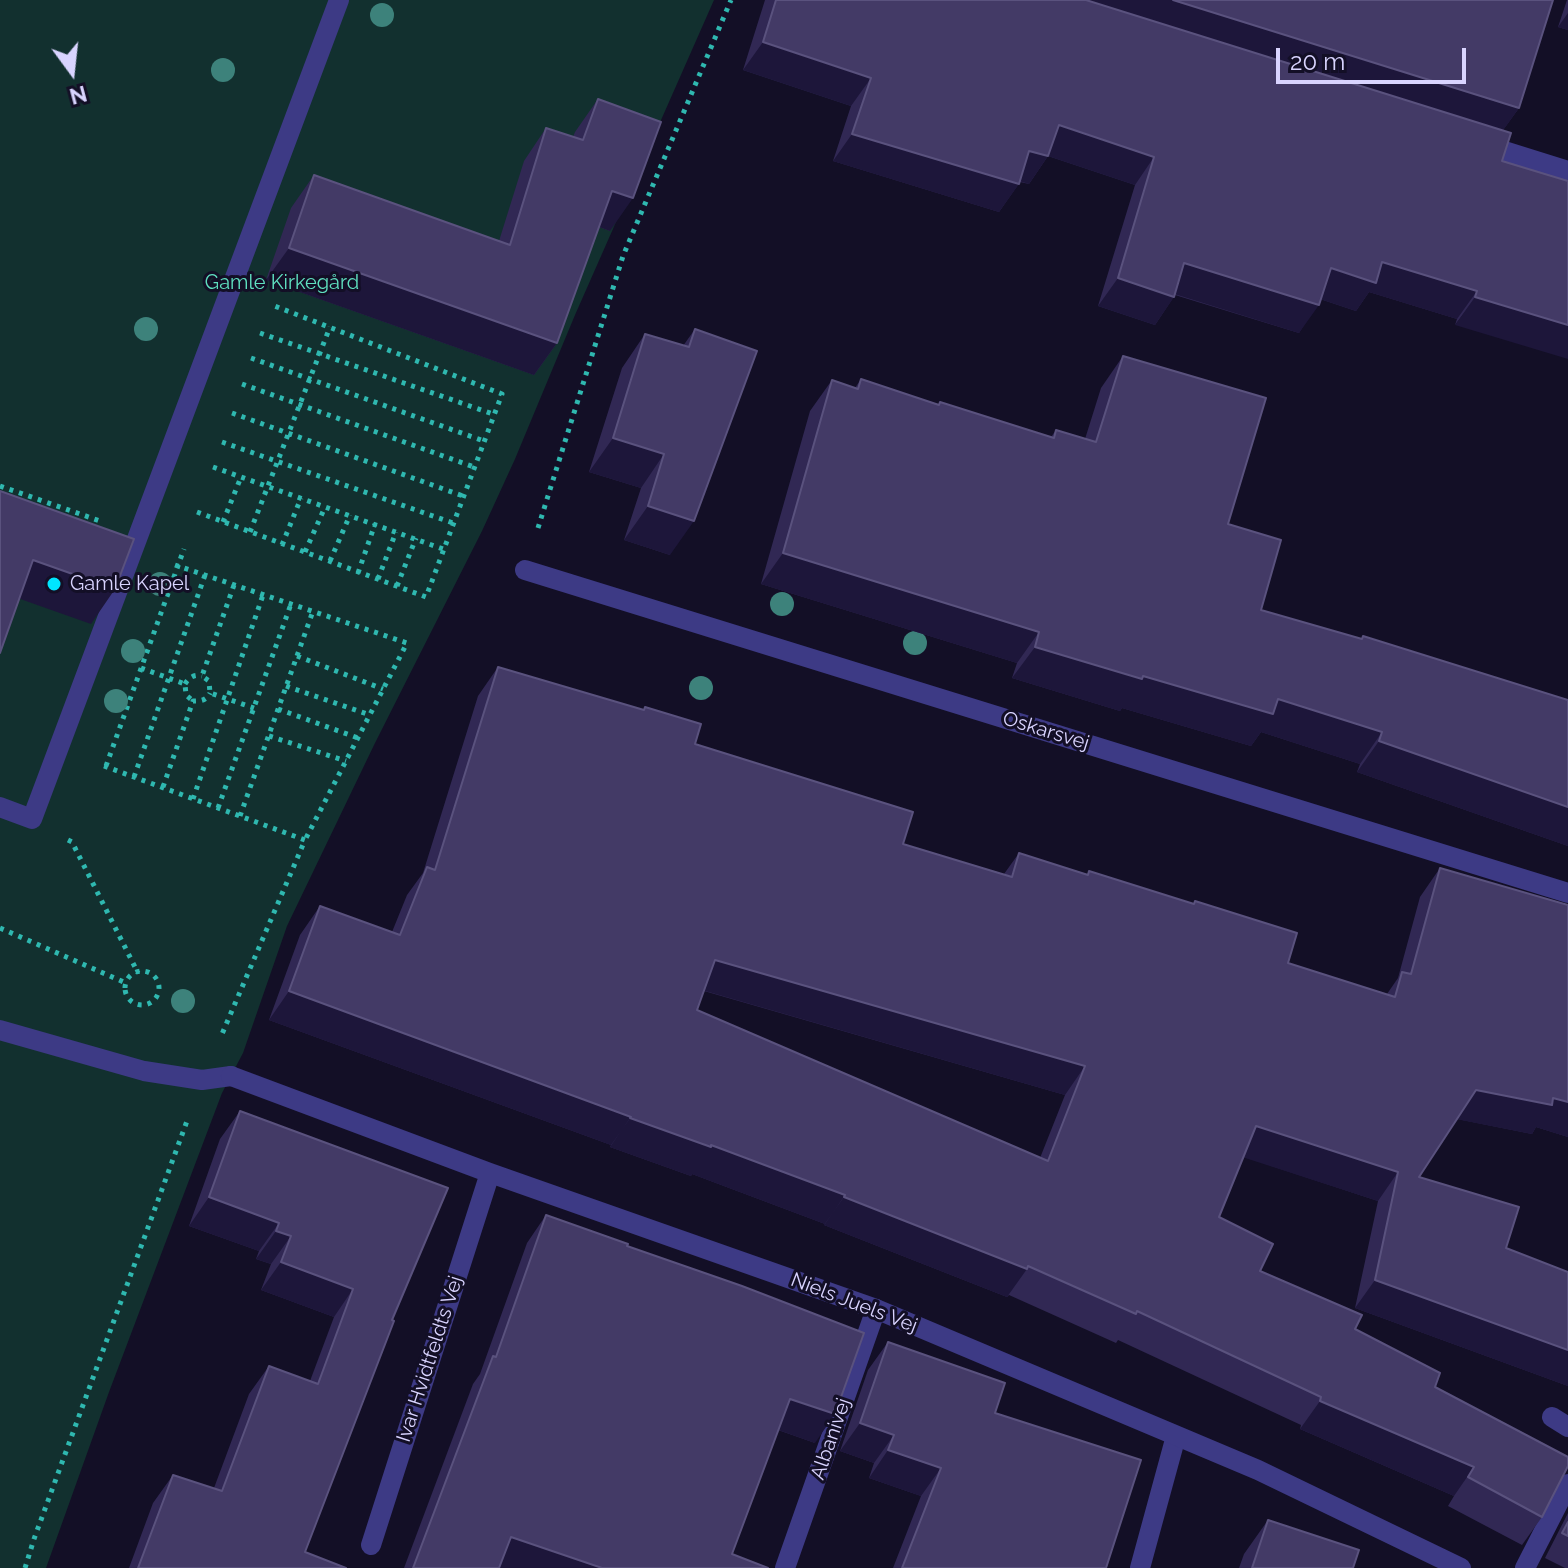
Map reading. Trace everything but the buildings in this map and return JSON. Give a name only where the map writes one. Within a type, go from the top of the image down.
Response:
[{"type":"street","points":[[0,807],[32,819],[339,0]]},
{"type":"street","points":[[1461,138],[1568,171]]},
{"type":"street","name":"Oskarsvej","points":[[525,570],[1568,893]]},
{"type":"street","name":"Niels Juels Vej","points":[[0,1030],[144,1071],[202,1080],[231,1076],[490,1173],[876,1309],[1258,1470],[1461,1568]]},
{"type":"street","name":"Ivar Hvidtfeldts Vej","points":[[371,1545],[490,1173]]},
{"type":"street","name":"Albanivej","points":[[785,1568],[876,1309]]},
{"type":"street","points":[[1140,1568],[1176,1436]]},
{"type":"street","points":[[1525,1568],[1568,1484]]},
{"type":"path","points":[[525,570],[623,256],[731,0]]},
{"type":"path","points":[[197,512],[426,597],[502,394],[270,304]]},
{"type":"path","points":[[265,319],[241,387],[474,467]]},
{"type":"path","points":[[250,532],[330,327]]},
{"type":"path","points":[[260,333],[493,414]]},
{"type":"path","points":[[251,358],[484,441]]},
{"type":"path","points":[[236,402],[232,413],[463,496]]},
{"type":"path","points":[[443,549],[213,468],[222,442],[453,523]]},
{"type":"path","points":[[223,522],[241,477]]},
{"type":"path","points":[[0,486],[135,543],[178,566],[407,643],[305,840]]},
{"type":"path","points":[[193,526],[202,498]]},
{"type":"path","points":[[282,545],[301,498]]},
{"type":"path","points":[[305,552],[325,507]]},
{"type":"path","points":[[330,561],[350,515]]},
{"type":"path","points":[[358,573],[375,524]]},
{"type":"path","points":[[378,579],[396,532]]},
{"type":"path","points":[[397,586],[416,538]]},
{"type":"path","points":[[106,766],[188,539]]},
{"type":"path","points":[[134,777],[205,575]]},
{"type":"path","points":[[202,676],[234,585]]},
{"type":"path","points":[[193,799],[263,595]]},
{"type":"path","points":[[218,808],[291,604]]},
{"type":"path","points":[[240,816],[313,611]]},
{"type":"path","points":[[297,656],[383,689]]},
{"type":"path","points":[[141,668],[185,684]]},
{"type":"path","points":[[202,676],[209,681],[210,693],[201,701],[193,701],[186,695],[185,684],[190,677],[202,676]]},
{"type":"path","points":[[286,686],[370,715]]},
{"type":"path","points":[[210,693],[254,708]]},
{"type":"path","points":[[163,787],[193,701]]},
{"type":"path","points":[[278,709],[358,738]]},
{"type":"path","points":[[269,736],[346,761]]},
{"type":"path","points":[[32,819],[49,832],[72,842],[138,973]]},
{"type":"path","points":[[0,928],[126,983]]},
{"type":"path","points":[[143,971],[156,980],[159,990],[151,1003],[139,1005],[126,994],[126,983],[129,977],[143,971]]},
{"type":"green space","name":"Gamle Kirkegård","points":[[0,0],[714,0],[482,531],[287,926],[243,1053],[222,1093],[46,1568],[0,1568]]},
{"type":"place","name":"Gamle Kapel","points":[[54,584]]}]
